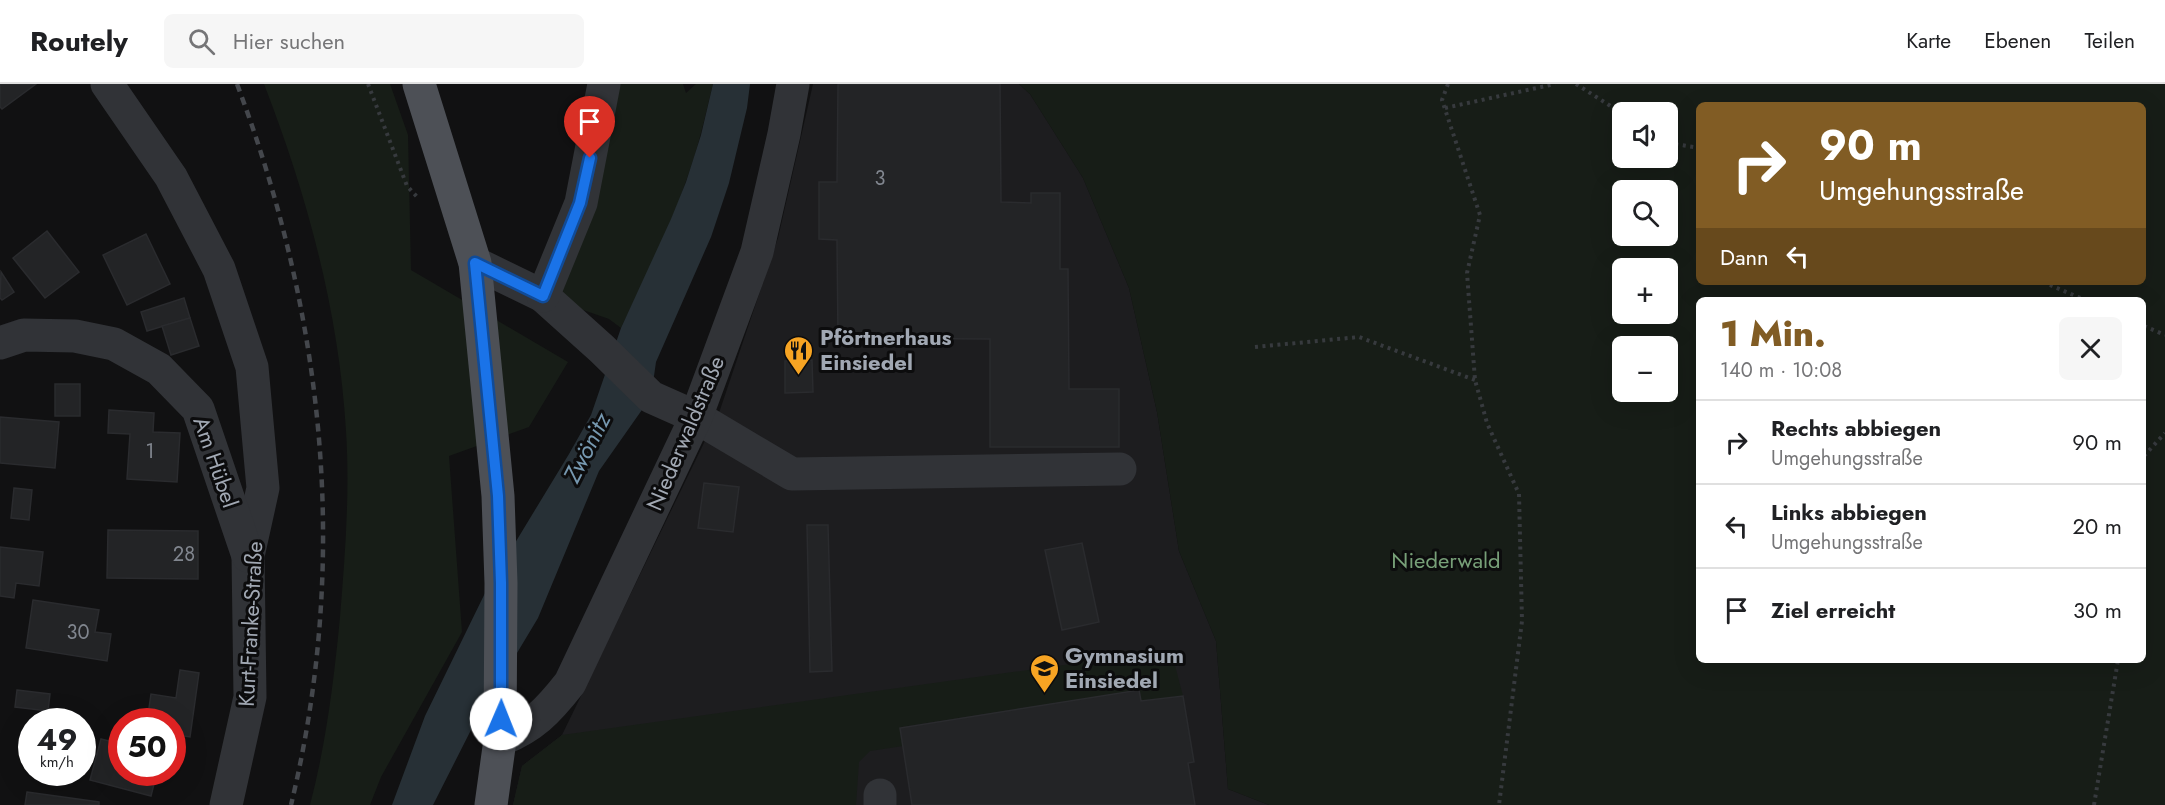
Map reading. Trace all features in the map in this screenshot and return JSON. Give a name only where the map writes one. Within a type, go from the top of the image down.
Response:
[{"type":"main road","points":[[419,84],[475,263],[498,496],[501,583],[500,740],[490,805]]},
{"type":"street","name":"Kurt-Franke-Straße","points":[[107,84],[171,177],[219,269],[252,367],[263,488],[249,556],[250,698],[226,805]]},
{"type":"street","points":[[543,296],[580,203],[604,84]]},
{"type":"street","name":"Niederwaldstraße","points":[[500,740],[522,732],[550,708],[570,683],[696,417],[757,252],[793,84]]},
{"type":"street","points":[[475,263],[543,296],[651,397],[696,417],[792,474],[1120,469]]},
{"type":"street","name":"Am Hübel","points":[[0,343],[24,335],[75,336],[114,344],[159,369],[198,409],[249,556]]},
{"type":"path","points":[[1448,84],[1442,100],[1480,215],[1467,273],[1475,380],[1487,423],[1519,494],[1522,621],[1499,805]]},
{"type":"path","points":[[1445,108],[1555,84]]},
{"type":"path","points":[[1576,84],[1612,107]]},
{"type":"path","points":[[1678,145],[1696,147]]},
{"type":"path","points":[[2050,285],[2078,297]]},
{"type":"path","points":[[2146,327],[2165,335]]},
{"type":"path","points":[[1255,347],[1359,337],[1475,380]]},
{"type":"path","points":[[2146,454],[2165,433]]},
{"type":"path","points":[[2094,805],[2118,663]]},
{"type":"shaded area","points":[[813,84],[1019,84],[1030,94],[1083,178],[1129,288],[1157,412],[1179,551],[1216,641],[1228,789],[1269,805],[513,805],[522,766],[562,735],[720,410],[778,238]]},
{"type":"green space","points":[[264,84],[390,84],[408,135],[411,270],[568,362],[529,427],[449,456],[462,632],[381,777],[370,805],[310,805],[329,712],[340,617],[347,501],[346,431],[336,342],[318,254],[294,168]]},
{"type":"green space","points":[[604,84],[683,84],[686,93],[696,84],[713,84],[698,145],[679,200],[621,328],[609,319],[543,296]]},
{"type":"green space","name":"Niederwald","points":[[1019,84],[2165,84],[2165,805],[1269,805],[1228,789],[1216,641],[1179,551],[1157,412],[1129,288],[1083,178],[1030,94]]},
{"type":"green space","points":[[1171,650],[1183,696],[1141,701],[1138,690],[901,727],[903,746],[870,751],[859,762],[856,805],[513,805],[522,766],[562,735]]},
{"type":"water","name":"Zwönitz","points":[[713,84],[750,84],[747,108],[729,183],[711,237],[656,362],[651,397],[599,471],[538,618],[472,728],[433,805],[392,805],[425,716],[487,589],[591,415],[621,328],[686,182],[701,135]]},
{"type":"building","points":[[0,84],[36,84],[2,109],[0,107]]},
{"type":"building","points":[[838,84],[1000,84],[1001,202],[1031,203],[1031,193],[1060,193],[1060,269],[1068,269],[1069,389],[1119,389],[1119,447],[990,447],[990,339],[838,338],[837,240],[819,239],[819,182],[837,182]]},
{"type":"building","points":[[47,231],[79,272],[45,298],[13,258]]},
{"type":"building","points":[[146,234],[170,284],[127,305],[103,255]]},
{"type":"building","points":[[1,272],[14,292],[2,300],[0,298]]},
{"type":"building","points":[[184,298],[190,318],[147,331],[141,312]]},
{"type":"building","points":[[190,318],[199,346],[171,355],[162,326]]},
{"type":"building","name":"Pförtnerhaus Einsiedel","points":[[812,360],[813,392],[785,393],[785,361]]},
{"type":"building","points":[[55,384],[80,384],[80,416],[55,416]]},
{"type":"building","points":[[109,410],[154,413],[153,432],[180,433],[177,482],[127,479],[130,434],[108,433]]},
{"type":"building","points":[[0,417],[59,422],[55,468],[0,463]]},
{"type":"building","points":[[704,483],[739,487],[733,532],[698,528]]},
{"type":"building","points":[[14,488],[32,490],[29,520],[11,518]]},
{"type":"building","points":[[807,525],[828,525],[832,671],[810,672]]},
{"type":"building","points":[[108,530],[198,531],[198,579],[107,578]]},
{"type":"building","points":[[1082,543],[1099,622],[1062,630],[1045,550]]},
{"type":"building","points":[[0,547],[43,552],[39,586],[16,583],[14,598],[0,596]]},
{"type":"building","points":[[33,600],[99,610],[95,632],[111,634],[107,661],[26,648]]},
{"type":"building","points":[[180,670],[199,673],[190,737],[186,736],[186,708],[149,708],[151,694],[176,698]]},
{"type":"building","points":[[17,690],[50,694],[48,708],[15,707]]},
{"type":"building","points":[[1139,690],[1141,701],[1183,696],[1194,762],[1188,763],[1195,805],[912,805],[900,728]]},
{"type":"building","points":[[101,739],[108,741],[108,785],[96,782],[96,758]]},
{"type":"building","points":[[113,786],[154,786],[151,796]]},
{"type":"building","points":[[27,792],[99,802],[99,805],[25,805]]},
{"type":"railway","points":[[237,84],[267,172],[291,261],[308,351],[319,441],[323,531],[320,622],[309,714],[291,805]]},
{"type":"place","name":"Pförtnerhaus Einsiedel","points":[[799,376]]},
{"type":"place","name":"Gymnasium Einsiedel","points":[[1044,694]]},
{"type":"route","points":[[501,719],[501,583],[498,496],[475,263],[543,296],[580,203],[590,158]]}]
